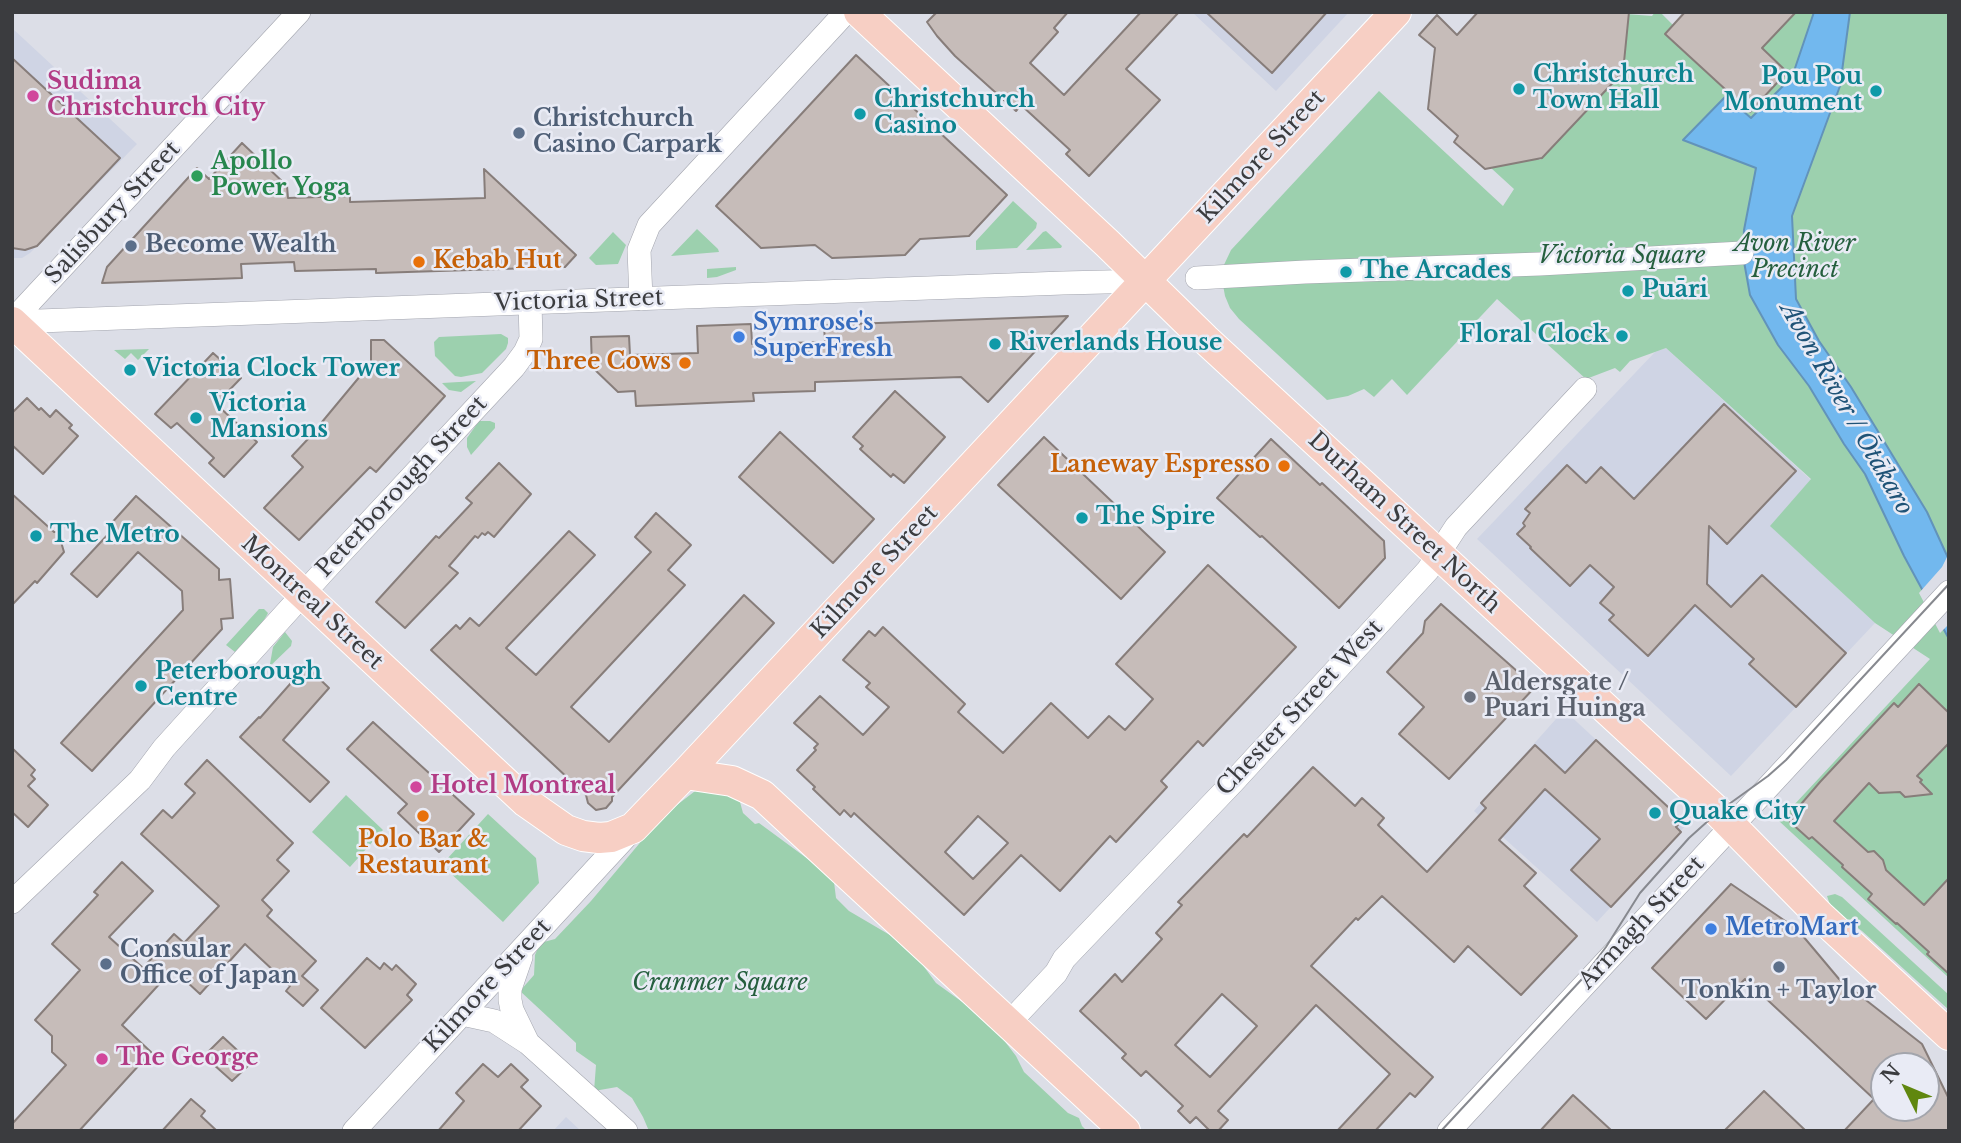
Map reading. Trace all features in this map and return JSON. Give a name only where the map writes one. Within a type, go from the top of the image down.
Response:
[{"type":"main road","name":"Durham Street North","points":[[859,12],[1108,244],[1205,339],[1732,825],[1820,916],[1949,1035]]},
{"type":"main road","name":"Kilmore Street","points":[[633,828],[1396,12]]},
{"type":"main road","name":"Montreal Street","points":[[12,322],[526,802],[566,830],[599,838],[611,837],[633,828]]},
{"type":"main road","points":[[685,774],[732,781],[761,795],[1125,1131]]},
{"type":"street","name":"Salisbury Street","points":[[12,322],[299,12]]},
{"type":"street","points":[[641,299],[639,250],[649,225],[846,12]]},
{"type":"street","points":[[1197,278],[1742,253]]},
{"type":"street","name":"Victoria Street","points":[[12,322],[1146,281]]},
{"type":"street","name":"Peterborough Street","points":[[12,902],[140,780],[164,748],[303,594],[520,359],[531,339],[530,303]]},
{"type":"street","name":"Chester Street West","points":[[1009,1023],[1056,973],[1064,959],[1084,937],[1278,734],[1429,570],[1457,527],[1585,389]]},
{"type":"street","name":"Armagh Street","points":[[1449,1131],[1949,592]]},
{"type":"street","name":"Kilmore Street","points":[[354,1131],[633,828]]},
{"type":"street","points":[[525,946],[510,989],[510,1000],[528,1043]]},
{"type":"street","points":[[462,1014],[494,1021],[528,1043],[626,1131]]},
{"type":"shaded area","points":[[1192,12],[1349,12],[1276,91]]},
{"type":"shaded area","points":[[12,28],[137,144],[22,258],[12,258]]},
{"type":"shaded area","points":[[1666,348],[1811,480],[1771,526],[1875,623],[1731,776],[1477,539],[1655,352]]},
{"type":"shaded area","points":[[1564,710],[1687,824],[1597,922],[1474,811]]},
{"type":"shaded area","points":[[566,1117],[581,1131],[553,1131]]},
{"type":"green space","name":"Avon River Precinct","points":[[1655,12],[1660,12],[1673,25],[1666,35],[1750,112],[1787,72],[1756,42],[1775,34],[1796,12],[1949,12],[1949,978],[1779,821],[1930,659],[1875,623],[1770,526],[1811,479],[1666,348],[1630,361],[1620,372],[1615,368],[1586,379],[1497,299],[1407,395],[1392,379],[1374,397],[1364,389],[1348,396],[1327,400],[1239,319],[1225,296],[1223,267],[1231,250],[1379,91],[1503,206],[1514,189],[1491,168],[1540,160],[1625,69],[1623,67],[1628,21],[1623,16],[1652,16]]},
{"type":"green space","points":[[1013,201],[1037,223],[1036,228],[1017,248],[976,250],[976,241]]},
{"type":"green space","points":[[697,229],[719,252],[671,256]]},
{"type":"green space","points":[[1046,231],[1061,248],[1026,250],[1043,232]]},
{"type":"green space","points":[[613,232],[626,245],[618,264],[596,265],[589,258]]},
{"type":"green space","points":[[736,267],[736,270],[707,278],[707,269]]},
{"type":"green space","points":[[501,334],[508,338],[506,349],[482,373],[455,376],[435,356],[434,342],[439,337]]},
{"type":"green space","points":[[149,349],[138,360],[131,353],[125,359],[114,350]]},
{"type":"green space","points":[[476,381],[461,392],[449,390],[442,383]]},
{"type":"green space","points":[[479,421],[495,423],[495,428],[471,455],[467,438]]},
{"type":"green space","points":[[259,609],[264,609],[267,615],[235,652],[226,645]]},
{"type":"green space","points":[[285,632],[292,641],[291,646],[265,671],[270,664],[273,647]]},
{"type":"green space","name":"Cranmer Square","points":[[724,784],[740,802],[743,813],[755,824],[759,823],[816,865],[834,882],[836,898],[849,911],[895,938],[922,964],[936,983],[990,1022],[1016,1056],[1024,1072],[1068,1113],[1079,1118],[1087,1131],[649,1131],[632,1098],[617,1087],[594,1091],[596,1065],[576,1051],[576,1043],[520,991],[534,975],[535,955],[540,943],[555,939],[673,808],[703,785]]},
{"type":"green space","points":[[346,795],[383,830],[350,867],[312,832]]},
{"type":"green space","points":[[488,814],[536,858],[539,883],[503,922],[447,870],[452,864],[447,859]]},
{"type":"green space","points":[[1835,894],[1842,897],[1949,995],[1949,1010],[1862,931],[1831,908],[1827,896]]},
{"type":"water","name":"Avon River / Ōtākaro","points":[[1814,12],[1850,12],[1840,86],[1792,216],[1796,299],[1819,341],[1851,387],[1927,512],[1949,560],[1949,639],[1904,556],[1865,474],[1809,386],[1778,345],[1750,295],[1743,256],[1744,230],[1756,168],[1683,140],[1726,96],[1751,118],[1792,77]]},
{"type":"pier","points":[[1949,553],[1949,624],[1940,633],[1919,593],[1942,567]]},
{"type":"building","points":[[937,12],[1068,12],[1054,28],[1058,32],[1030,63],[1064,95],[1141,12],[1179,12],[1126,69],[1160,100],[1089,176],[1066,154],[1070,150],[1021,105],[1016,111],[955,56],[927,22]]},
{"type":"building","points":[[1206,12],[1327,12],[1272,73]]},
{"type":"building","name":"Christchurch Town Hall","points":[[1478,12],[1629,12],[1623,72],[1542,158],[1485,169],[1454,142],[1458,136],[1428,109],[1435,48],[1419,35],[1437,15],[1457,35]]},
{"type":"building","name":"Christchurch Town Hall","points":[[1685,12],[1796,12],[1762,48],[1787,72],[1750,112],[1665,34]]},
{"type":"building","name":"Christchurch Casino","points":[[856,55],[1007,195],[969,236],[920,239],[905,255],[832,258],[815,245],[761,248],[716,206]]},
{"type":"building","points":[[12,58],[120,158],[37,246],[25,250],[12,248]]},
{"type":"building","points":[[242,143],[287,186],[288,198],[350,196],[350,202],[485,198],[484,169],[576,255],[565,267],[376,273],[376,269],[295,271],[294,262],[241,264],[242,278],[102,283],[107,267],[197,168],[209,179]]},
{"type":"building","points":[[1068,316],[988,402],[961,377],[815,382],[815,391],[753,393],[754,401],[636,406],[635,391],[618,392],[592,367],[591,337],[629,336],[630,355],[698,353],[697,326],[751,324],[752,344],[825,342],[824,325]]},
{"type":"building","points":[[371,340],[384,340],[445,396],[376,472],[370,467],[299,540],[264,508],[303,467],[292,456],[323,423],[371,363]]},
{"type":"building","name":"Victoria Mansions","points":[[213,353],[241,378],[216,404],[257,442],[224,477],[209,463],[214,458],[177,423],[171,428],[155,414]]},
{"type":"building","points":[[895,391],[945,437],[904,483],[893,474],[891,477],[860,449],[863,446],[853,437]]},
{"type":"building","points":[[27,398],[50,417],[56,410],[72,425],[69,428],[78,436],[43,474],[12,445],[12,413]]},
{"type":"building","points":[[1724,404],[1796,471],[1727,544],[1709,526],[1707,584],[1731,607],[1762,575],[1846,653],[1796,707],[1749,664],[1754,659],[1695,605],[1648,656],[1609,620],[1614,615],[1600,603],[1614,587],[1590,565],[1570,586],[1517,534],[1525,526],[1523,523],[1530,513],[1525,509],[1567,465],[1586,483],[1601,467],[1634,499]]},
{"type":"building","points":[[780,432],[874,519],[833,563],[739,477]]},
{"type":"building","name":"The Spire","points":[[1044,437],[1165,552],[1121,599],[998,485]]},
{"type":"building","points":[[1271,439],[1384,541],[1385,558],[1339,608],[1217,498]]},
{"type":"building","points":[[499,463],[531,494],[494,537],[488,532],[485,535],[482,533],[478,538],[475,536],[449,566],[458,573],[405,628],[376,602],[436,536],[439,538],[472,503],[466,498]]},
{"type":"building","name":"The Metro","points":[[12,494],[54,532],[58,532],[64,552],[37,583],[35,581],[12,605]]},
{"type":"building","name":"Peterborough Centre","points":[[136,496],[219,569],[219,580],[230,579],[233,618],[221,619],[222,629],[92,771],[61,743],[183,610],[182,591],[138,552],[97,597],[71,574],[113,529],[109,526]]},
{"type":"building","points":[[656,513],[691,545],[668,570],[685,585],[571,707],[609,742],[744,595],[774,623],[612,797],[606,808],[596,810],[588,803],[586,795],[431,650],[456,625],[460,629],[470,618],[479,626],[569,531],[595,555],[506,648],[536,675],[651,552],[635,537]]},
{"type":"building","points":[[1208,565],[1296,647],[1203,746],[1198,741],[1161,781],[1167,787],[1116,842],[1110,836],[1060,891],[1021,855],[964,915],[854,813],[851,817],[844,810],[840,815],[797,770],[816,750],[814,748],[818,744],[794,723],[820,696],[863,735],[889,707],[866,687],[870,683],[843,660],[869,631],[875,636],[883,627],[965,704],[958,712],[1003,753],[1051,703],[1088,738],[1109,716],[1125,730],[1153,699],[1116,664]],"holes":[[[978,816],[1008,843],[973,879],[945,852]]]},
{"type":"building","name":"Aldersgate / Puari Huinga","points":[[1441,604],[1535,687],[1449,779],[1399,734],[1424,707],[1387,672],[1423,633],[1425,621]]},
{"type":"building","points":[[306,666],[329,688],[283,740],[329,782],[310,802],[240,737]]},
{"type":"building","points":[[1919,684],[1949,713],[1949,743],[1917,776],[1932,794],[1905,797],[1900,792],[1879,793],[1869,783],[1834,821],[1868,852],[1874,851],[1883,860],[1886,870],[1924,905],[1949,878],[1949,974],[1927,954],[1929,952],[1868,899],[1872,894],[1842,867],[1843,865],[1812,837],[1809,839],[1790,822],[1790,817],[1820,782],[1894,703],[1898,707]]},
{"type":"building","name":"Hotel Montreal","points":[[373,722],[474,814],[439,852],[398,813],[407,804],[347,749]]},
{"type":"building","points":[[1596,740],[1682,820],[1676,827],[1681,832],[1611,907],[1571,870],[1600,839],[1545,789],[1499,840],[1536,873],[1524,886],[1577,936],[1521,995],[1468,946],[1454,962],[1382,896],[1358,920],[1356,918],[1311,966],[1433,1077],[1415,1097],[1410,1093],[1375,1131],[1337,1131],[1390,1074],[1316,1005],[1218,1111],[1228,1120],[1218,1131],[1210,1131],[1196,1117],[1190,1123],[1178,1111],[1183,1106],[1146,1071],[1141,1076],[1122,1058],[1126,1054],[1080,1011],[1115,974],[1122,982],[1162,939],[1156,933],[1182,905],[1178,902],[1244,834],[1247,837],[1313,767],[1355,806],[1362,798],[1384,818],[1378,825],[1427,872],[1486,808],[1481,803],[1535,745],[1565,773]],"holes":[[[1222,994],[1257,1026],[1210,1077],[1175,1045]]]},
{"type":"building","points":[[12,748],[35,770],[31,775],[35,779],[28,786],[48,805],[28,827],[12,812]]},
{"type":"building","points":[[207,760],[293,843],[277,860],[289,871],[262,900],[272,910],[267,916],[316,961],[302,976],[318,990],[303,1006],[286,991],[290,986],[245,944],[200,994],[173,969],[122,1025],[151,1052],[79,1131],[12,1131],[12,1124],[66,1065],[52,1052],[52,1036],[35,1020],[80,970],[52,944],[98,895],[94,892],[122,862],[153,891],[109,937],[143,968],[174,934],[184,943],[219,906],[141,834],[163,810],[172,818],[195,793],[185,784]]},
{"type":"building","points":[[1731,884],[1797,929],[1839,979],[1922,1044],[1926,1052],[1870,1052],[1870,1095],[1745,979],[1706,1019],[1652,968]]},
{"type":"building","points":[[367,958],[380,969],[384,963],[392,970],[396,965],[416,984],[407,995],[412,1000],[365,1048],[321,1008]]},
{"type":"building","points":[[223,1037],[251,1063],[232,1081],[204,1056]]},
{"type":"building","points":[[483,1064],[498,1077],[511,1064],[528,1080],[521,1087],[541,1106],[518,1131],[438,1131],[464,1101],[456,1093]]},
{"type":"building","points":[[1940,1081],[1949,1099],[1949,1131],[1844,1131],[1870,1103],[1870,1122],[1940,1122]]},
{"type":"building","points":[[1764,1091],[1806,1131],[1724,1131]]},
{"type":"building","points":[[1573,1095],[1612,1131],[1540,1131]]},
{"type":"building","points":[[191,1099],[205,1111],[201,1116],[217,1131],[162,1131]]},
{"type":"tram line","points":[[1441,1131],[1582,979],[1640,893],[1689,838],[1786,760],[1949,584]]},
{"type":"place","name":"Christchurch Town Hall","points":[[1519,89]]},
{"type":"place","name":"Pou Pou Monument","points":[[1876,91]]},
{"type":"place","name":"Sudima Christchurch City","points":[[33,96]]},
{"type":"place","name":"Christchurch Casino","points":[[860,114]]},
{"type":"place","name":"Christchurch Casino Carpark","points":[[519,133]]},
{"type":"place","name":"Apollo Power Yoga","points":[[197,176]]},
{"type":"place","name":"Become Wealth","points":[[131,246]]},
{"type":"place","name":"Kebab Hut","points":[[419,262]]},
{"type":"place","name":"The Arcades","points":[[1346,272]]},
{"type":"place","name":"Puāri","points":[[1628,291]]},
{"type":"place","name":"Floral Clock","points":[[1622,336]]},
{"type":"place","name":"Symrose's SuperFresh","points":[[739,337]]},
{"type":"place","name":"Riverlands House","points":[[995,344]]},
{"type":"place","name":"Three Cows","points":[[685,363]]},
{"type":"place","name":"Victoria Clock Tower","points":[[130,370]]},
{"type":"place","name":"Victoria Mansions","points":[[196,418]]},
{"type":"place","name":"Laneway Espresso","points":[[1284,466]]},
{"type":"place","name":"The Spire","points":[[1082,518]]},
{"type":"place","name":"The Metro","points":[[36,536]]},
{"type":"place","name":"Peterborough Centre","points":[[141,686]]},
{"type":"place","name":"Aldersgate / Puari Huinga","points":[[1470,697]]},
{"type":"place","name":"Hotel Montreal","points":[[416,787]]},
{"type":"place","name":"Quake City","points":[[1655,813]]},
{"type":"place","name":"Polo Bar & Restaurant","points":[[423,816]]},
{"type":"place","name":"MetroMart","points":[[1711,929]]},
{"type":"place","name":"Consular Office of Japan","points":[[106,964]]},
{"type":"place","name":"Tonkin + Taylor","points":[[1779,967]]},
{"type":"place","name":"The George","points":[[102,1059]]},
{"type":"park label","name":"Victoria Square","points":[[1622,257]]}]
